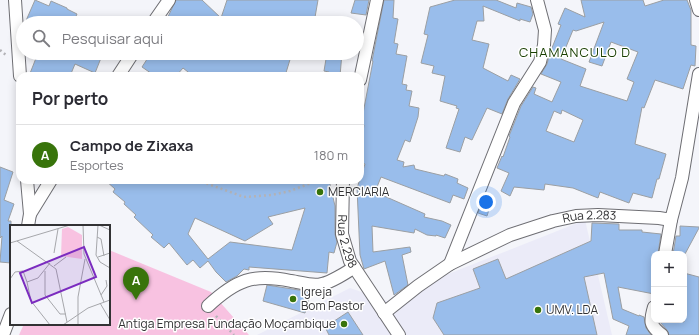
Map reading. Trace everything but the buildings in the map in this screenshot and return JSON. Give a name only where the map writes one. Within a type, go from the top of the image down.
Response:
[{"type":"street","points":[[15,0],[16,16]]},
{"type":"street","points":[[158,16],[169,0]]},
{"type":"street","points":[[362,72],[377,0]]},
{"type":"street","points":[[450,264],[514,103],[540,62],[544,45],[545,30],[537,0]]},
{"type":"street","points":[[696,0],[699,10]]},
{"type":"street","points":[[19,60],[20,72]]},
{"type":"street","points":[[121,72],[128,60]]},
{"type":"street","points":[[666,251],[671,220],[682,178],[699,74]]},
{"type":"street","points":[[27,184],[29,220]]},
{"type":"street","points":[[29,220],[49,184]]},
{"type":"street","name":"Rua 2.298","points":[[343,184],[342,234],[350,261],[399,335]]},
{"type":"street","name":"Rua 2.283","points":[[384,312],[450,264],[510,235],[552,221],[576,216],[598,215],[671,220]]},
{"type":"street","points":[[208,306],[223,292],[250,278],[264,277],[309,284],[322,284],[354,267]]},
{"type":"street","points":[[3,335],[10,317]]},
{"type":"street","points":[[652,323],[653,328],[662,335]]},
{"type":"path","points":[[208,184],[244,197],[272,195],[290,191],[308,184]]},
{"type":"path","points":[[208,306],[234,335]]},
{"type":"shaded area","points":[[585,220],[612,335],[257,335],[350,288],[391,302],[423,284]]},
{"type":"shaded area","points":[[110,250],[211,292],[249,335],[19,335],[24,325],[110,325]]},
{"type":"place","name":"MERCIARIA","points":[[320,192]]},
{"type":"place","name":"Igreja Bom Pastor","points":[[293,299]]},
{"type":"place","name":"Campo de Zixaxa","points":[[136,300]]},
{"type":"place","name":"UMV. LDA","points":[[538,310]]},
{"type":"place","name":"Antiga Empresa Fundação Moçambique","points":[[344,324]]},
{"type":"district","name":"CHAMANCULO D","points":[[575,52]]}]
